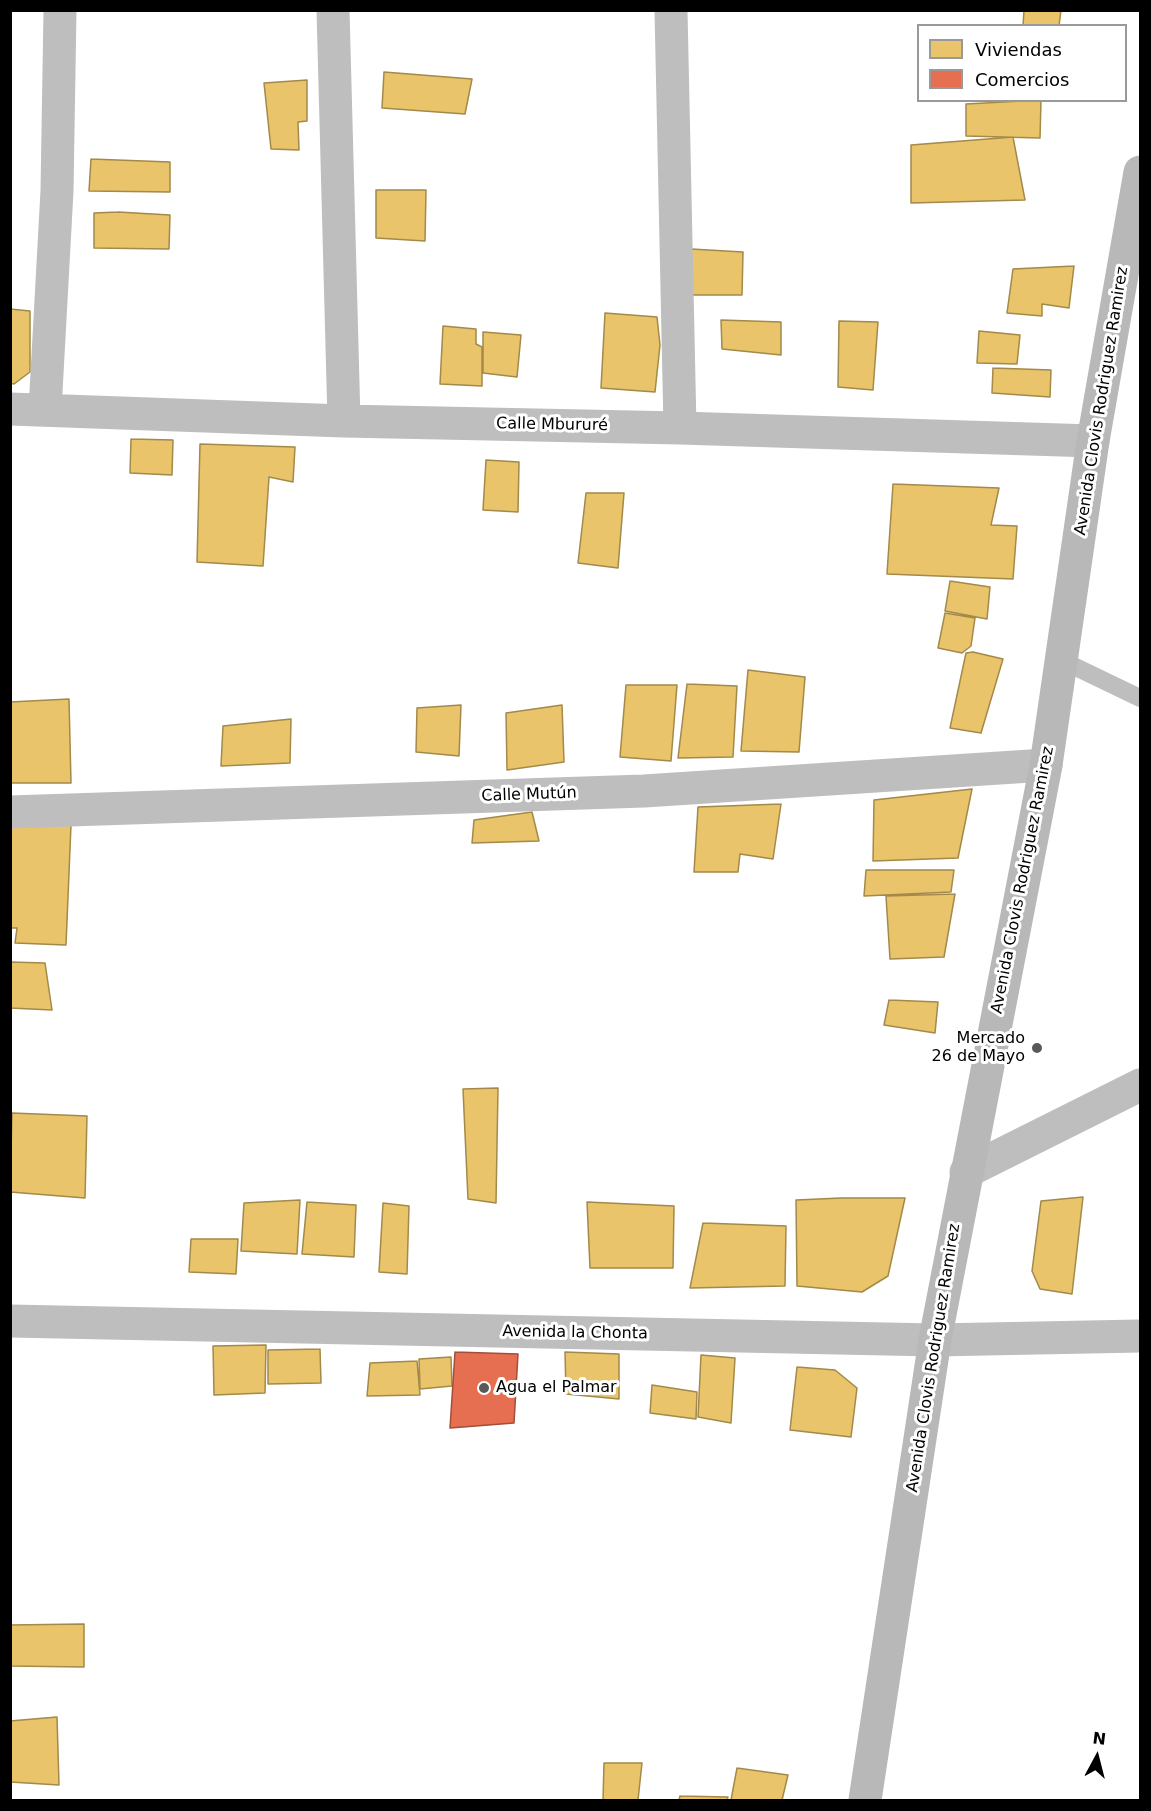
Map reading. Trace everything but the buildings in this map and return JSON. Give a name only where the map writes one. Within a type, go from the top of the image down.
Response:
[{"type":"main road","name":"Avenida Clovis Rodriguez Ramirez","points":[[865,1800],[935,1340],[1046,765],[1093,441],[1140,172]]},
{"type":"street","points":[[45,410],[57,191],[60,10]]},
{"type":"street","points":[[333,10],[344,421]]},
{"type":"street","points":[[671,10],[680,428]]},
{"type":"street","name":"Calle Mbururé","points":[[10,409],[344,421],[680,428],[1093,441]]},
{"type":"street","name":"Calle Mutún","points":[[10,812],[644,791],[1046,765]]},
{"type":"street","points":[[966,1172],[1140,1085]]},
{"type":"street","name":"Avenida la Chonta","points":[[10,1321],[935,1340],[1140,1336]]},
{"type":"lane","points":[[1061,660],[1140,698]]},
{"type":"place","name":"Mercado 26 de Mayo","points":[[1037,1048]]},
{"type":"place","name":"Agua el Palmar","points":[[484,1388]]}]
